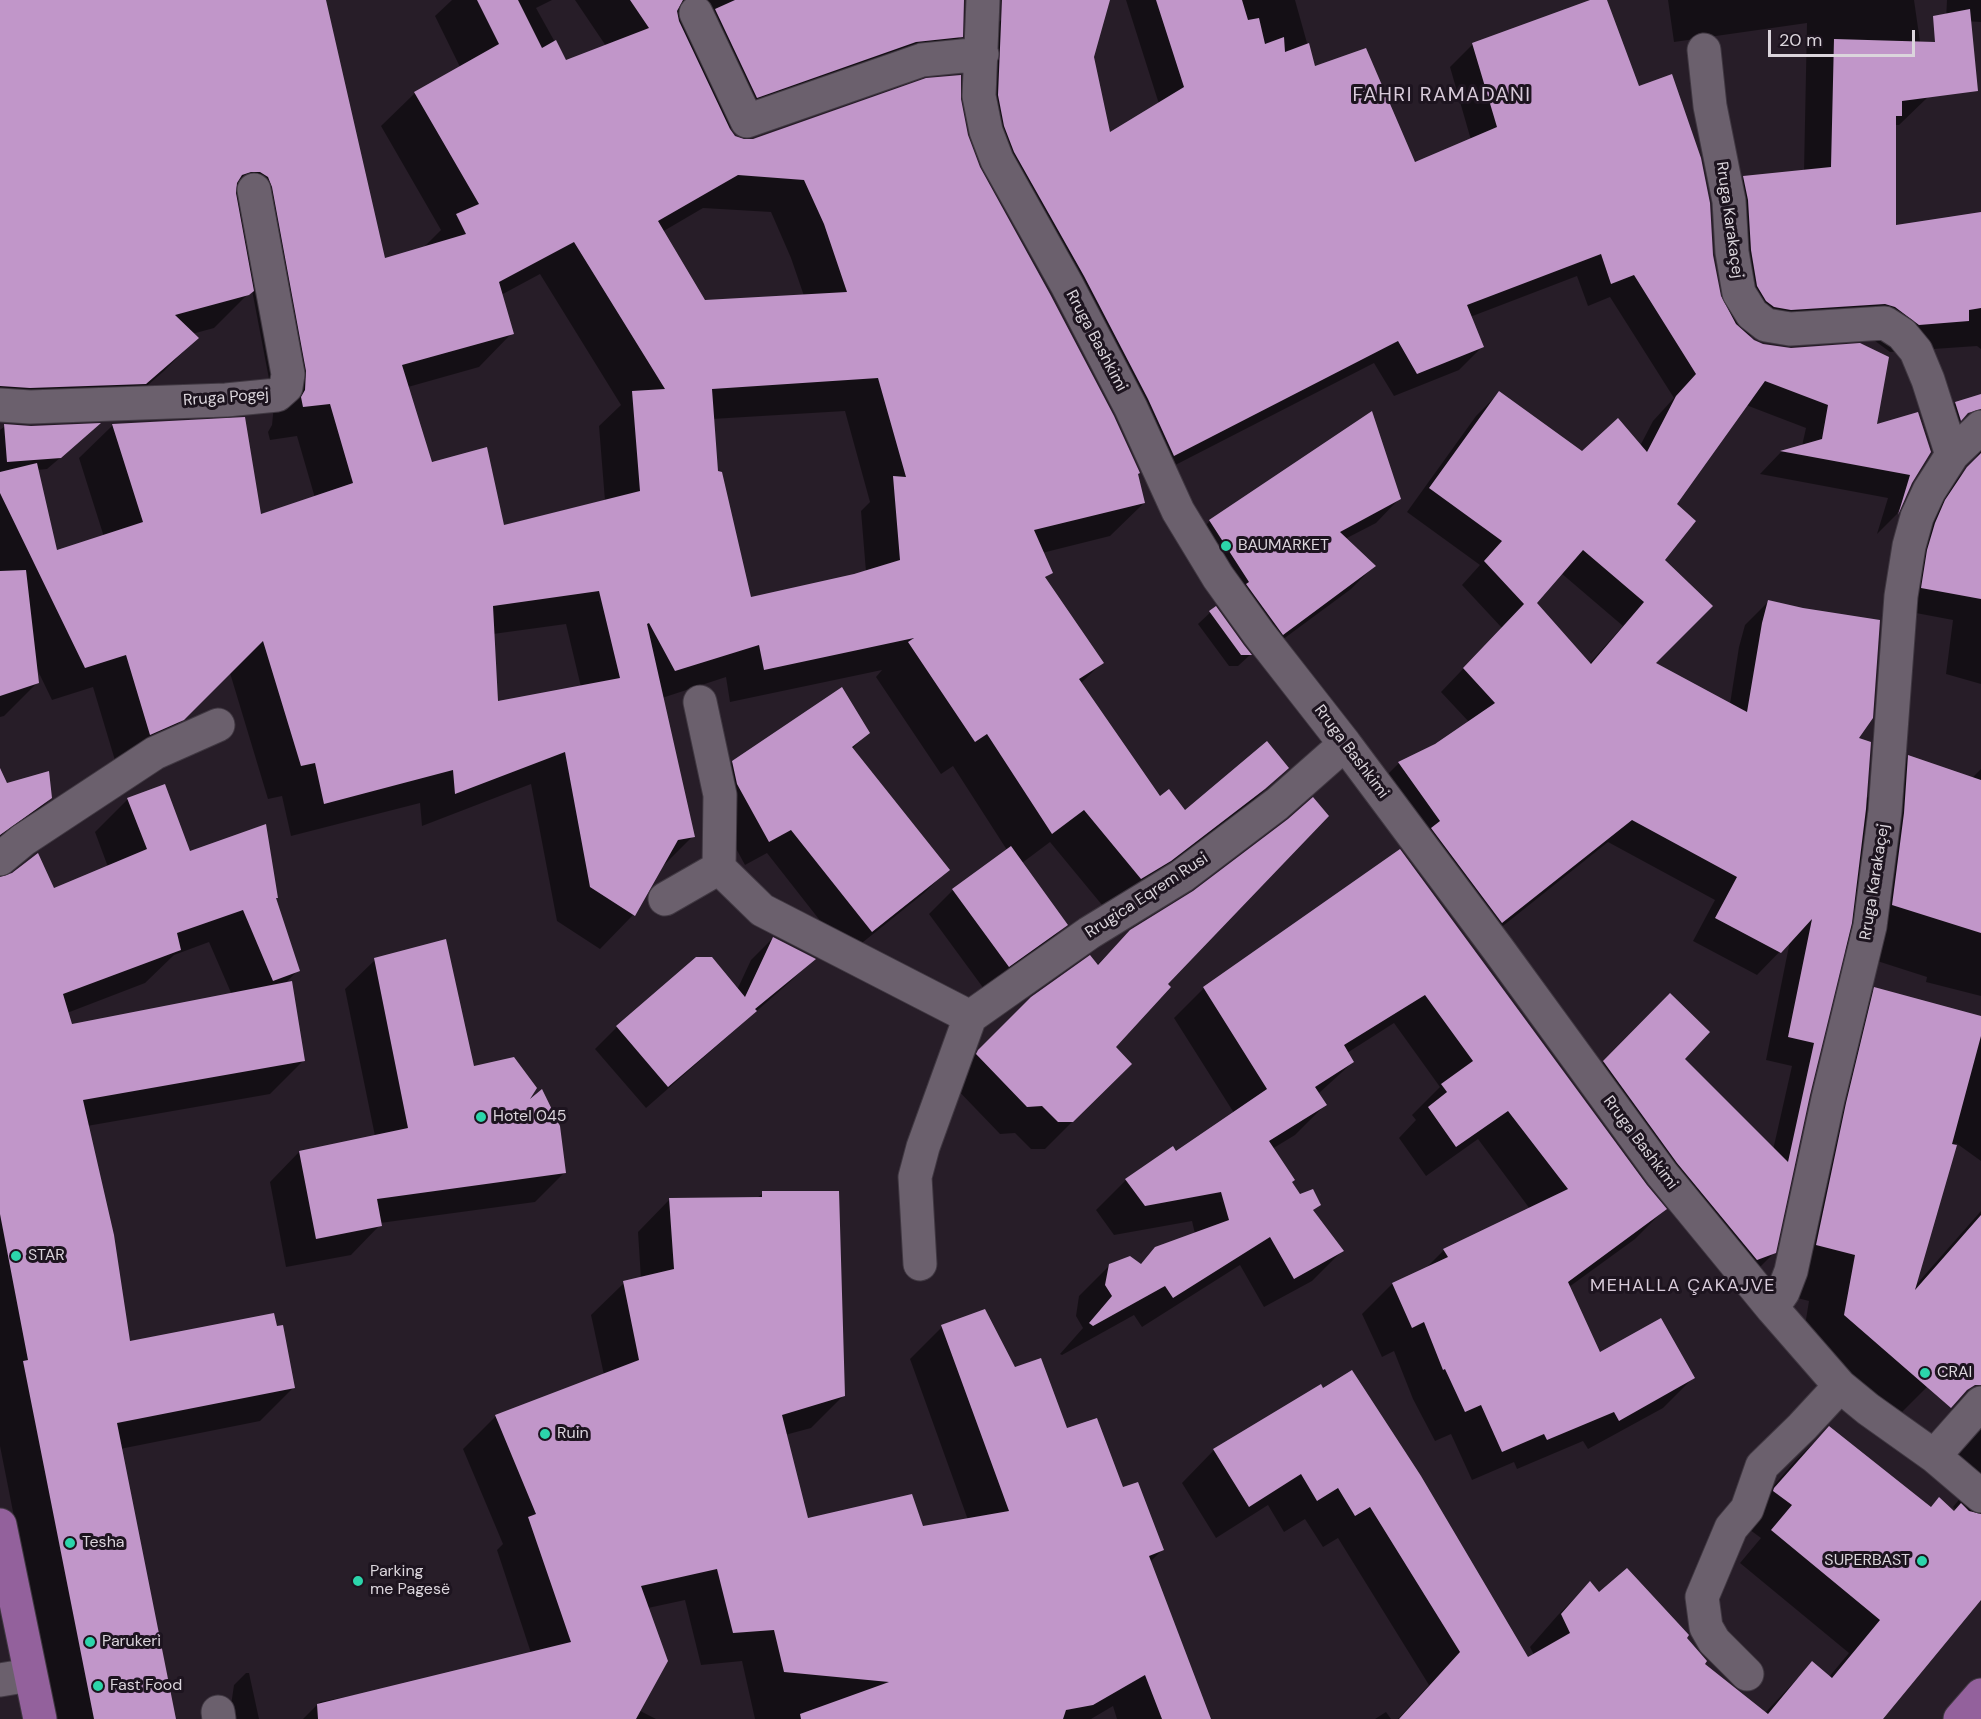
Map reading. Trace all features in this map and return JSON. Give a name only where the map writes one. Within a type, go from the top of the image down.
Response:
[{"type":"main road","points":[[0,1525],[15,1678],[40,1719]]},
{"type":"main road","points":[[1960,1719],[1981,1695]]},
{"type":"street","name":"Rruga Bashkimi","points":[[982,0],[979,96],[986,131],[997,160],[1067,285],[1131,408],[1178,511],[1218,577],[1259,634],[1346,744],[1662,1174],[1772,1308],[1840,1386],[1934,1456],[1981,1496]]},
{"type":"street","points":[[696,13],[747,121],[922,60],[982,54]]},
{"type":"street","name":"Rruga Karakaçej","points":[[1704,51],[1710,106],[1729,201],[1732,252],[1739,293],[1752,314],[1766,325],[1790,329],[1885,323],[1902,334],[1916,351],[1928,380],[1952,455]]},
{"type":"street","name":"Rruga Pogej","points":[[0,405],[30,407],[214,400],[277,395],[286,387],[288,374],[254,190]]},
{"type":"street","name":"Rruga Karakaçej","points":[[1772,1308],[1783,1292],[1791,1271],[1828,1099],[1870,926],[1885,812],[1901,596],[1909,546],[1917,516],[1929,491],[1952,455],[1981,427]]},
{"type":"street","points":[[700,702],[720,795],[719,868],[762,910],[970,1017],[923,1147],[915,1177],[920,1264]]},
{"type":"street","points":[[0,860],[23,840],[155,753],[218,725]]},
{"type":"street","name":"Rrugica Eqrem Rusi","points":[[970,1017],[1089,933],[1182,876],[1276,804],[1346,744]]},
{"type":"street","points":[[665,899],[719,868]]},
{"type":"street","points":[[1747,1674],[1714,1641],[1706,1627],[1702,1597],[1731,1528],[1747,1509],[1762,1466],[1802,1428],[1840,1386]]},
{"type":"street","points":[[1934,1456],[1981,1403]]},
{"type":"building","points":[[0,0],[326,0],[385,258],[466,234],[456,214],[479,204],[414,92],[499,44],[477,0],[518,0],[542,48],[556,40],[566,60],[649,28],[630,0],[683,0],[677,11],[679,21],[730,129],[735,136],[744,139],[753,139],[926,78],[961,75],[961,99],[968,135],[980,167],[1114,416],[1140,473],[1138,474],[1145,503],[1034,530],[1053,573],[1045,577],[1104,663],[1079,679],[1160,796],[1169,789],[1185,810],[1267,741],[1289,768],[1171,861],[1141,879],[1084,810],[1052,834],[987,734],[975,742],[908,642],[914,638],[764,670],[759,645],[675,671],[649,623],[647,624],[695,837],[678,840],[635,916],[590,887],[565,752],[455,794],[453,770],[324,804],[315,763],[301,766],[263,641],[184,720],[150,735],[126,655],[85,668],[0,493],[0,472],[37,463],[57,550],[143,522],[112,424],[245,417],[261,514],[353,483],[330,404],[303,407],[301,397],[305,390],[306,371],[272,187],[268,177],[260,172],[251,172],[242,175],[237,183],[236,193],[254,291],[249,295],[175,315],[199,338],[146,384],[30,388],[0,386]],"holes":[[[738,175],[804,180],[824,224],[847,292],[705,300],[658,221]],[[574,242],[665,389],[632,391],[640,491],[504,525],[487,447],[432,462],[402,365],[514,334],[499,282]],[[878,378],[906,477],[893,476],[900,560],[854,574],[751,597],[722,472],[718,471],[712,389]],[[599,591],[620,678],[498,701],[493,606]]]},
{"type":"building","points":[[735,0],[964,0],[963,37],[916,42],[757,98],[715,9]]},
{"type":"building","points":[[1002,0],[1110,0],[1094,57],[1110,132],[1184,87],[1156,0],[1242,0],[1248,20],[1259,18],[1265,44],[1284,37],[1285,52],[1309,43],[1315,66],[1366,48],[1415,162],[1497,127],[1472,43],[1590,0],[1607,0],[1639,86],[1672,74],[1701,158],[1710,203],[1713,255],[1721,296],[1736,324],[1754,340],[1763,344],[1791,348],[1860,343],[1889,357],[1877,424],[1918,412],[1931,452],[1912,483],[1898,515],[1910,475],[1780,451],[1822,439],[1828,405],[1765,381],[1677,504],[1696,521],[1665,560],[1713,606],[1656,663],[1747,712],[1768,600],[1880,620],[1873,718],[1859,738],[1871,742],[1866,809],[1852,923],[1810,1095],[1776,1253],[1757,1260],[1677,1163],[1603,1061],[1670,993],[1710,1032],[1685,1059],[1788,1162],[1814,1043],[1788,1037],[1812,919],[1781,953],[1715,918],[1737,877],[1632,820],[1502,923],[1431,828],[1440,821],[1398,762],[1435,744],[1495,703],[1463,668],[1524,604],[1484,561],[1502,541],[1429,488],[1499,391],[1582,451],[1618,418],[1647,452],[1676,396],[1696,374],[1634,275],[1611,284],[1601,254],[1467,305],[1484,347],[1417,374],[1398,341],[1174,456],[1148,399],[1084,276],[1014,152],[1004,126],[998,95]],"holes":[[[1583,550],[1644,602],[1591,664],[1537,603]]]},
{"type":"building","points":[[1970,9],[1978,91],[1902,101],[1902,116],[1896,116],[1896,225],[1981,212],[1981,308],[1969,310],[1969,321],[1919,325],[1895,307],[1885,304],[1791,310],[1774,307],[1766,301],[1757,286],[1751,250],[1748,200],[1743,176],[1831,167],[1834,39],[1935,42],[1933,16]]},
{"type":"building","points":[[1981,394],[1981,409],[1968,413],[1961,421],[1955,402]]},
{"type":"building","points":[[1372,411],[1401,499],[1340,532],[1376,566],[1283,635],[1246,584],[1249,582],[1209,520]]},
{"type":"building","points":[[101,423],[61,458],[7,462],[4,424],[31,426]]},
{"type":"building","points":[[1981,453],[1981,599],[1921,588],[1927,550],[1945,500],[1967,467]]},
{"type":"building","points":[[26,570],[39,683],[0,696],[0,571]]},
{"type":"building","points":[[1216,606],[1252,655],[1241,655],[1209,611]]},
{"type":"building","points":[[842,687],[870,733],[852,747],[950,870],[872,932],[791,830],[769,842],[737,784],[732,761]]},
{"type":"building","points":[[1908,755],[1981,780],[1981,933],[1892,905],[1904,813]]},
{"type":"building","points":[[0,768],[7,783],[49,771],[52,798],[0,835]]},
{"type":"building","points":[[165,784],[190,851],[266,824],[278,898],[276,898],[300,971],[273,981],[243,910],[177,933],[181,950],[63,994],[72,1024],[292,981],[305,1061],[83,1100],[114,1235],[130,1341],[274,1313],[277,1326],[283,1325],[295,1388],[117,1423],[176,1719],[94,1719],[23,1361],[28,1360],[0,1214],[0,877],[12,873],[38,853],[54,888],[147,849],[127,798]]},
{"type":"building","points":[[1313,797],[1329,816],[1168,984],[1171,987],[1116,1047],[1132,1064],[1073,1122],[1058,1122],[1042,1106],[1027,1107],[976,1054],[1031,997],[1090,955],[1098,965],[1130,930],[1193,891],[1288,819]]},
{"type":"building","points":[[1011,846],[1068,925],[1009,967],[952,889]]},
{"type":"building","points":[[1400,849],[1667,1209],[1568,1282],[1600,1352],[1661,1318],[1695,1378],[1619,1421],[1614,1412],[1547,1440],[1544,1434],[1502,1452],[1481,1405],[1465,1412],[1445,1369],[1443,1370],[1424,1322],[1412,1328],[1392,1283],[1448,1257],[1443,1249],[1568,1189],[1508,1111],[1456,1147],[1428,1107],[1447,1092],[1441,1084],[1473,1061],[1425,995],[1344,1045],[1354,1062],[1315,1087],[1327,1105],[1269,1141],[1295,1180],[1292,1182],[1300,1194],[1313,1189],[1321,1205],[1313,1210],[1344,1251],[1294,1279],[1270,1237],[1173,1298],[1165,1286],[1093,1326],[1089,1323],[1112,1296],[1105,1285],[1109,1264],[1130,1256],[1141,1264],[1155,1247],[1229,1220],[1221,1192],[1145,1206],[1125,1179],[1173,1146],[1176,1151],[1267,1089],[1203,987]]},
{"type":"building","points":[[773,937],[816,959],[755,1009],[757,1011],[668,1087],[616,1026],[696,957],[712,957],[745,997]]},
{"type":"building","points":[[446,939],[474,1066],[514,1057],[537,1088],[530,1099],[542,1089],[560,1126],[566,1173],[377,1199],[382,1226],[316,1239],[299,1151],[408,1128],[374,958]]},
{"type":"building","points":[[1874,987],[1981,1016],[1981,1036],[1952,1144],[1957,1145],[1915,1290],[1981,1215],[1981,1385],[1975,1385],[1967,1390],[1951,1408],[1844,1315],[1855,1255],[1816,1245],[1846,1103]]},
{"type":"building","points":[[762,1191],[839,1191],[845,1396],[782,1415],[808,1518],[912,1494],[923,1526],[1009,1511],[941,1325],[985,1309],[1015,1367],[1041,1358],[1067,1428],[1097,1418],[1123,1487],[1138,1482],[1164,1550],[1149,1556],[1211,1719],[1162,1719],[1145,1675],[1093,1705],[1066,1710],[1063,1719],[801,1719],[800,1714],[889,1682],[784,1672],[774,1630],[733,1633],[717,1569],[641,1586],[668,1661],[636,1719],[318,1719],[317,1704],[571,1642],[528,1517],[536,1514],[495,1415],[639,1360],[623,1281],[674,1269],[669,1198],[762,1197]]},
{"type":"building","points":[[1352,1370],[1421,1476],[1528,1657],[1570,1633],[1561,1614],[1590,1581],[1599,1592],[1627,1568],[1689,1635],[1687,1638],[1707,1661],[1705,1664],[1768,1714],[1812,1661],[1832,1678],[1880,1620],[1771,1530],[1792,1505],[1773,1491],[1774,1488],[1829,1426],[1931,1507],[1939,1497],[1954,1511],[1961,1503],[1969,1511],[1981,1514],[1981,1600],[1883,1719],[1399,1719],[1460,1652],[1370,1507],[1355,1516],[1338,1488],[1317,1501],[1301,1474],[1249,1507],[1213,1449],[1321,1384],[1323,1388]]},
{"type":"place","name":"BAUMARKET","points":[[1226,546]]},
{"type":"place","name":"Hotel 045","points":[[481,1117]]},
{"type":"place","name":"STAR","points":[[16,1256]]},
{"type":"place","name":"CRAI","points":[[1925,1373]]},
{"type":"place","name":"Ruin","points":[[545,1434]]},
{"type":"place","name":"Tesha","points":[[70,1543]]},
{"type":"place","name":"SUPERBAST","points":[[1922,1561]]},
{"type":"place","name":"Parking me Pagesë","points":[[358,1581]]},
{"type":"place","name":"Parukeri","points":[[90,1642]]},
{"type":"place","name":"Fast Food","points":[[98,1686]]},
{"type":"district","name":"FAHRI RAMADANI","points":[[1442,96]]},
{"type":"district","name":"MEHALLA ÇAKAJVE","points":[[1683,1286]]}]
